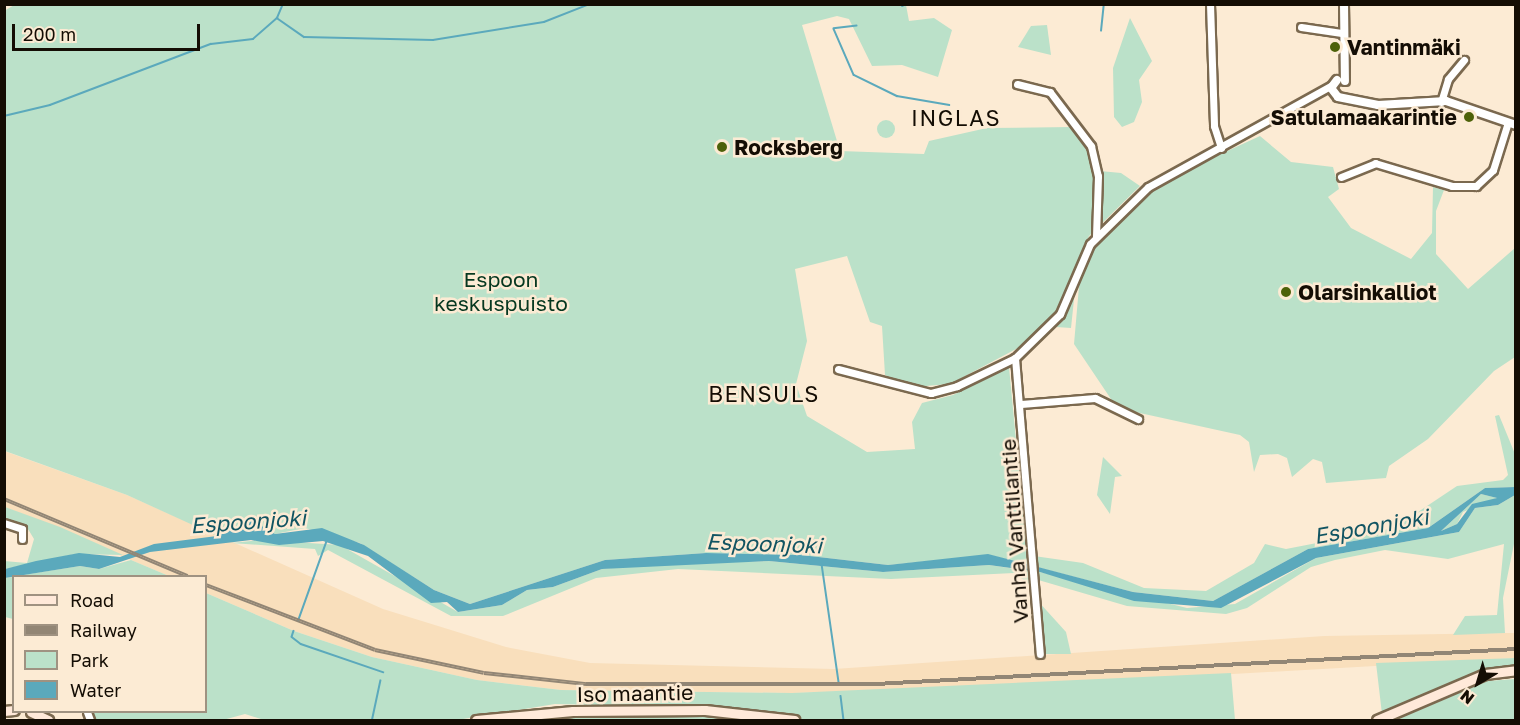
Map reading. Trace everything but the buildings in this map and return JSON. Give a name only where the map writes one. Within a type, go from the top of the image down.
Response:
[{"type":"main road","points":[[1377,720],[1485,674],[1515,670]]},
{"type":"main road","name":"Iso maantie","points":[[476,720],[581,711],[705,710],[794,720]]},
{"type":"street","points":[[1210,4],[1214,126],[1221,147]]},
{"type":"street","points":[[1310,102],[1335,96],[1341,86],[1344,4]]},
{"type":"street","points":[[1301,27],[1342,33]]},
{"type":"street","points":[[1441,102],[1448,79],[1464,60]]},
{"type":"street","points":[[1017,84],[1050,92],[1091,146],[1098,176],[1096,237]]},
{"type":"street","points":[[1341,86],[1368,102],[1441,102],[1512,123],[1493,170],[1476,186],[1452,186],[1375,162],[1341,177]]},
{"type":"street","points":[[838,369],[931,393],[957,386],[1015,358],[1060,314],[1096,237],[1148,187],[1341,86]]},
{"type":"street","name":"Vanha Vanttilantie","points":[[1015,358],[1021,404],[1040,654]]},
{"type":"street","points":[[1021,404],[1095,399],[1138,419]]},
{"type":"street","points":[[4,523],[22,529],[22,539]]},
{"type":"shaded area","points":[[4,451],[127,495],[383,609],[506,647],[590,663],[834,669],[1324,636],[1505,633],[1515,633],[1515,658],[1023,686],[792,693],[561,690],[477,680],[372,657],[294,631],[207,593],[207,575],[167,575],[5,507]]},
{"type":"green space","name":"Espoon keskuspuisto","points":[[16,4],[906,5],[909,21],[934,18],[952,30],[938,77],[902,65],[872,66],[849,19],[837,16],[802,25],[840,151],[924,154],[929,141],[987,128],[1072,127],[1100,171],[1121,173],[1140,186],[1089,236],[1056,312],[1040,329],[1020,347],[950,384],[913,387],[885,375],[882,326],[870,322],[847,256],[795,269],[807,341],[796,384],[807,416],[867,452],[915,449],[912,422],[922,403],[953,395],[1009,367],[1027,555],[1083,563],[1144,588],[1206,591],[1254,563],[1265,544],[1286,549],[1394,528],[1457,486],[1503,480],[1508,475],[1495,416],[1499,415],[1515,454],[1515,487],[1485,488],[1428,528],[1308,549],[1213,601],[1133,592],[990,555],[888,565],[801,555],[706,553],[605,560],[470,604],[434,590],[360,543],[305,528],[275,534],[252,520],[217,536],[127,495],[5,451],[4,11]]},
{"type":"green space","points":[[1130,18],[1152,61],[1139,80],[1142,102],[1134,122],[1122,127],[1114,117],[1113,68]]},
{"type":"green space","points":[[1047,25],[1051,55],[1018,47],[1031,26]]},
{"type":"green space","points":[[886,120],[892,123],[895,129],[892,135],[886,138],[880,135],[877,129],[880,123]]},
{"type":"green space","points":[[1260,136],[1291,162],[1333,167],[1339,189],[1328,197],[1351,228],[1411,259],[1432,233],[1433,187],[1444,190],[1436,211],[1436,254],[1468,289],[1515,248],[1515,357],[1494,371],[1428,439],[1389,466],[1386,478],[1326,483],[1322,462],[1313,459],[1292,477],[1287,458],[1278,454],[1260,455],[1254,472],[1249,442],[1240,435],[1117,408],[1074,344],[1080,275],[1095,244],[1160,182]]},
{"type":"green space","points":[[1075,290],[1071,328],[1056,327],[1063,316]]},
{"type":"green space","points":[[1103,457],[1122,476],[1115,477],[1110,514],[1097,495]]},
{"type":"green space","points":[[1481,494],[1497,498],[1463,512],[1457,524],[1441,531]]},
{"type":"green space","points":[[1515,495],[1515,539],[1503,598],[1505,633],[1453,635],[1465,616],[1497,615],[1504,544],[1448,559],[1385,550],[1335,560],[1311,567],[1247,608],[1226,614],[1127,606],[1035,579],[1034,572],[1040,572],[1187,608],[1235,604],[1316,558],[1459,532],[1475,508],[1498,505]]},
{"type":"green space","points":[[5,507],[60,527],[123,555],[75,554],[5,569],[4,561],[27,563],[34,539],[28,529],[5,522]]},
{"type":"green space","points":[[262,540],[340,545],[458,612],[502,605],[527,590],[553,587],[602,569],[651,564],[769,561],[883,572],[989,565],[1030,571],[1032,586],[1014,573],[891,579],[678,569],[596,578],[503,616],[451,616],[328,550],[318,556],[315,549],[232,543]]},
{"type":"green space","points":[[131,560],[167,575],[22,575],[80,566],[99,569]]},
{"type":"green space","points":[[12,577],[12,619],[5,617],[4,578]]},
{"type":"green space","points":[[207,593],[294,631],[372,657],[477,680],[561,690],[792,693],[1231,673],[1235,720],[808,720],[737,708],[555,704],[457,720],[264,720],[245,714],[223,720],[94,720],[92,713],[207,713]]},
{"type":"green space","points":[[1037,600],[1066,632],[1071,654],[1042,654]]},
{"type":"green space","points":[[1516,658],[1515,665],[1482,669],[1382,714],[1376,663]]},
{"type":"green space","points":[[1515,679],[1515,720],[1396,720],[1487,681]]},
{"type":"green space","points":[[665,713],[770,720],[512,720],[568,714]]},
{"type":"water","points":[[1515,487],[1515,495],[1498,505],[1475,508],[1459,532],[1316,558],[1221,608],[1134,601],[1040,572],[989,565],[883,572],[769,561],[602,569],[553,587],[527,590],[502,605],[458,612],[447,602],[431,603],[368,556],[323,541],[279,545],[251,540],[150,552],[99,569],[80,566],[12,575],[5,578],[5,569],[36,561],[79,553],[120,557],[154,544],[217,536],[252,520],[275,534],[322,528],[364,545],[434,590],[470,604],[605,560],[706,553],[801,555],[888,565],[988,554],[1133,592],[1213,601],[1308,549],[1428,528],[1485,488]],"holes":[[[1481,494],[1497,498],[1472,504],[1457,524],[1441,531]]]},
{"type":"waterway","points":[[4,116],[50,105],[211,44],[253,39],[277,18],[283,4]]},
{"type":"waterway","points":[[277,18],[304,37],[433,40],[544,22],[590,4]]},
{"type":"waterway","points":[[902,6],[907,4]]},
{"type":"waterway","points":[[1101,31],[1104,4]]},
{"type":"waterway","points":[[857,26],[834,29],[854,75],[897,96],[949,105]]},
{"type":"waterway","points":[[298,621],[327,540]]},
{"type":"waterway","name":"Espoonjoki","points":[[822,564],[839,682]]},
{"type":"waterway","points":[[294,631],[292,637],[301,644],[383,672]]},
{"type":"waterway","points":[[372,720],[380,681]]},
{"type":"waterway","points":[[841,696],[844,720]]},
{"type":"railway","points":[[4,499],[185,575]]},
{"type":"railway","points":[[207,585],[375,650],[484,673],[586,684],[876,684],[1516,649]]},
{"type":"place","name":"Vantinmäki","points":[[1335,47]]},
{"type":"place","name":"Satulamaakarintie","points":[[1469,117]]},
{"type":"place","name":"Rocksberg","points":[[722,147]]},
{"type":"place","name":"Olarsinkalliot","points":[[1286,292]]},
{"type":"district","name":"INGLAS","points":[[956,118]]},
{"type":"district","name":"BENSULS","points":[[764,394]]}]
